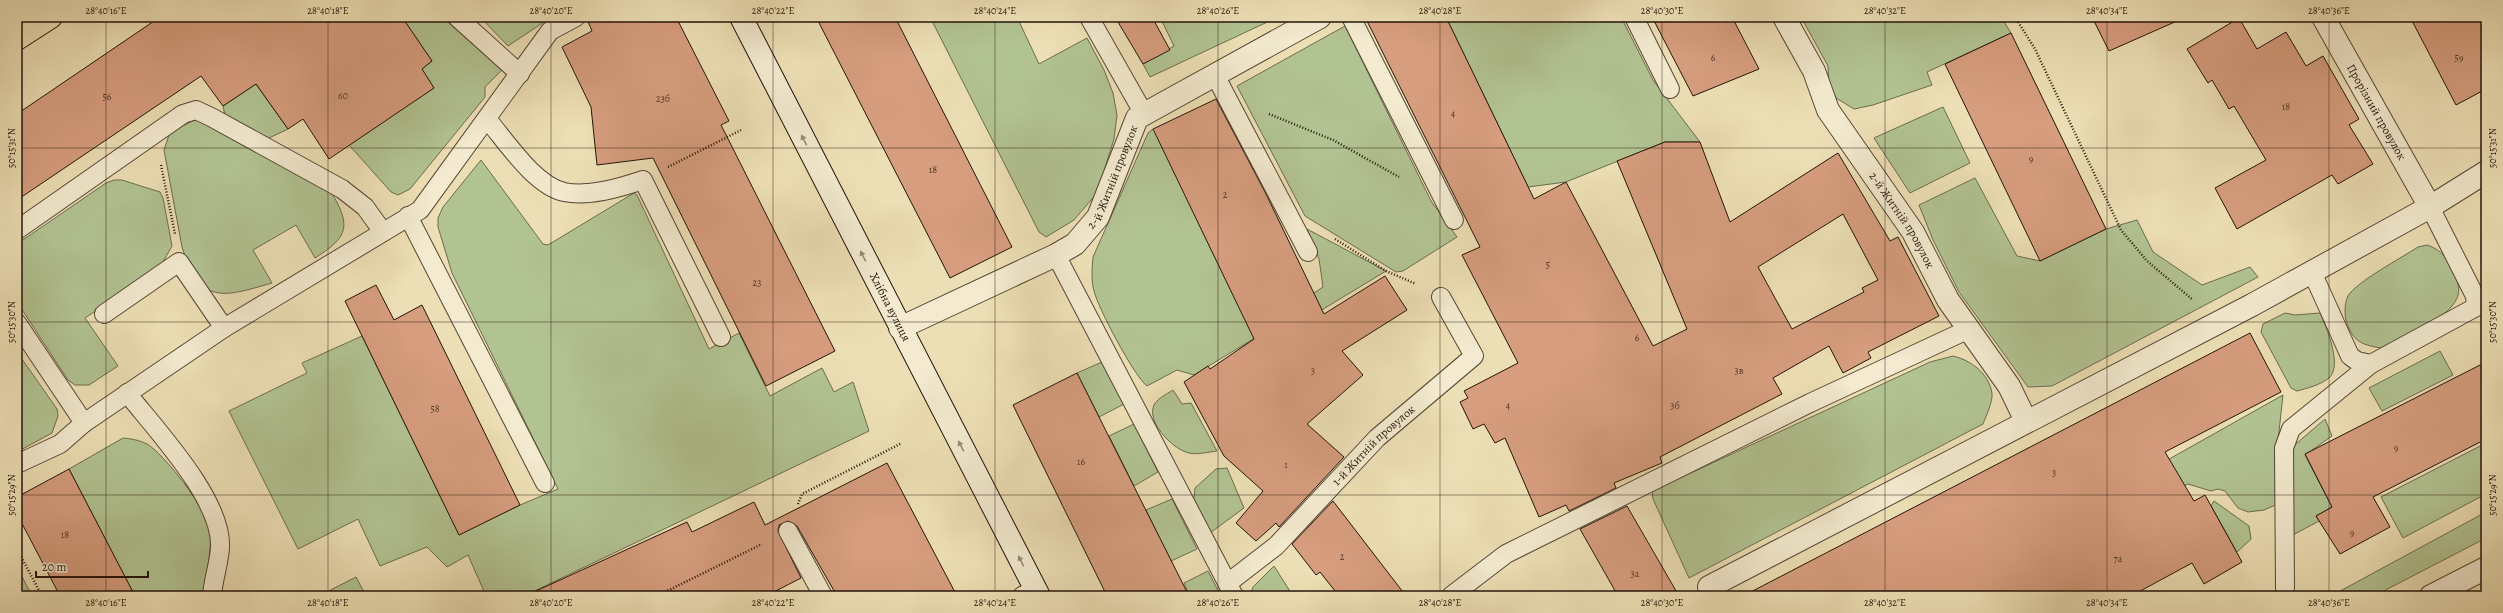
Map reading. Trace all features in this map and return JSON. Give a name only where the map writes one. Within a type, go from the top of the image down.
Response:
[{"type":"main road","points":[[17,39],[51,17]]},
{"type":"street","name":"Хлібна вулиця","points":[[741,17],[900,328],[1032,594]]},
{"type":"street","name":"2-й Житній провулок","points":[[900,328],[1056,255],[1075,244],[1098,217],[1137,118],[1320,17]]},
{"type":"street","name":"2-й Житній провулок","points":[[1784,17],[1814,70],[1828,110],[1913,232],[1948,300],[1967,330],[2009,386],[2026,421]]},
{"type":"street","name":"Прорізний провулок","points":[[2323,17],[2430,207]]},
{"type":"street","points":[[1710,587],[2312,272],[2430,207],[2486,172]]},
{"type":"street","points":[[2431,596],[2486,568]]},
{"type":"lane","points":[[458,17],[520,74]]},
{"type":"lane","points":[[1089,17],[1144,114]]},
{"type":"lane","points":[[1351,17],[1450,212]]},
{"type":"lane","points":[[1634,17],[1670,89]]},
{"type":"lane","points":[[17,464],[60,444],[84,423],[224,328],[420,210],[550,31],[568,19]]},
{"type":"lane","points":[[1215,75],[1228,97],[1308,252]]},
{"type":"lane","points":[[17,230],[159,130],[183,114],[196,110],[342,189],[365,207],[383,232]]},
{"type":"lane","points":[[487,119],[536,177],[564,192],[598,192],[643,180],[721,337]]},
{"type":"lane","points":[[2285,589],[2284,448],[2291,430],[2371,364],[2476,307],[2476,296],[2430,207]]},
{"type":"lane","points":[[408,216],[545,482]]},
{"type":"lane","points":[[1056,255],[1231,590]]},
{"type":"lane","points":[[104,314],[179,262],[224,328]]},
{"type":"lane","points":[[2312,272],[2350,356],[2357,361],[2371,364]]},
{"type":"lane","name":"1-й Житній провулок","points":[[1231,590],[1276,546],[1377,438],[1474,356],[1441,297]]},
{"type":"lane","points":[[17,323],[84,423]]},
{"type":"lane","points":[[1451,596],[1506,554],[1810,403],[1967,330]]},
{"type":"lane","points":[[127,393],[188,471],[210,508],[218,525],[220,547],[212,596]]},
{"type":"lane","points":[[788,531],[823,596]]},
{"type":"path","points":[[2015,17],[2035,49],[2121,230],[2146,261],[2188,297],[2224,319]]},
{"type":"path","points":[[1228,97],[1332,140],[1450,212]]},
{"type":"path","points":[[159,130],[159,152],[179,262]]},
{"type":"path","points":[[643,180],[741,130]]},
{"type":"path","points":[[1332,238],[1386,271],[1441,297]]},
{"type":"path","points":[[17,549],[42,596]]},
{"type":"green space","points":[[402,17],[442,17],[502,70],[485,87],[485,97],[410,189],[398,195],[391,192],[349,145],[434,88],[422,69],[432,61]]},
{"type":"green space","points":[[480,17],[545,17],[547,20],[508,46]]},
{"type":"green space","points":[[930,17],[1017,17],[1039,64],[1087,38],[1104,70],[1113,93],[1117,115],[1114,139],[1097,193],[1074,220],[1046,237],[1039,232]]},
{"type":"green space","points":[[1160,17],[1278,17],[1150,77],[1143,64],[1174,46]]},
{"type":"green space","points":[[1446,17],[1621,17],[1653,80],[1700,142],[1665,142],[1566,182],[1528,187]]},
{"type":"green space","points":[[1801,17],[2001,17],[2011,33],[1927,72],[1932,85],[1873,105],[1854,109],[1836,98],[1829,85],[1828,66]]},
{"type":"green space","points":[[1345,26],[1431,201],[1457,237],[1403,271],[1396,272],[1305,216],[1237,86]]},
{"type":"green space","points":[[256,84],[288,129],[269,138],[226,120],[223,106]]},
{"type":"green space","points":[[1943,107],[1970,163],[1910,193],[1874,138]]},
{"type":"green space","points":[[195,120],[205,122],[330,190],[337,202],[344,221],[344,229],[341,236],[327,250],[315,258],[296,225],[253,250],[272,283],[240,292],[227,293],[216,292],[206,288],[197,279],[189,266],[182,247],[164,150],[170,132]]},
{"type":"green space","points":[[1153,129],[1314,293],[1323,287],[1319,259],[1307,229],[1386,271],[1297,325],[1286,319],[1194,375],[1177,370],[1147,386],[1141,380],[1126,356],[1102,312],[1092,283],[1092,270],[1093,257],[1148,133]]},
{"type":"green space","points":[[481,160],[543,244],[548,245],[634,193],[637,195],[709,349],[739,333],[770,396],[822,368],[834,392],[853,382],[869,431],[524,596],[486,596],[468,555],[447,567],[427,547],[380,566],[358,519],[298,549],[229,411],[307,373],[302,363],[362,336],[459,535],[520,505],[558,489],[452,273],[438,227],[438,218],[443,207]]},
{"type":"green space","points":[[1975,178],[2017,256],[2040,261],[2106,229],[2137,220],[2153,252],[2202,285],[2250,267],[2258,277],[2052,386],[2028,387],[1959,292],[1933,240],[1919,205]]},
{"type":"green space","points":[[114,180],[122,180],[160,192],[163,198],[172,246],[159,269],[85,318],[118,366],[89,385],[75,385],[68,380],[17,302],[17,244],[106,183]]},
{"type":"green space","points":[[2427,245],[2437,249],[2443,255],[2449,263],[2456,278],[2459,292],[2452,306],[2435,321],[2381,348],[2370,346],[2357,340],[2348,326],[2345,315],[2345,307],[2348,296],[2360,284],[2380,270],[2418,247]]},
{"type":"green space","points":[[2285,313],[2295,315],[2320,313],[2329,336],[2334,355],[2333,372],[2329,378],[2318,384],[2297,391],[2291,388],[2261,332],[2263,324]]},
{"type":"green space","points":[[2440,351],[2453,375],[2382,411],[2369,388]]},
{"type":"green space","points":[[17,352],[57,409],[58,416],[52,433],[17,452]]},
{"type":"green space","points":[[1953,356],[1972,364],[1983,374],[1990,386],[1992,393],[1991,401],[1983,424],[1689,578],[1653,499],[1652,491],[1930,362]]},
{"type":"green space","points":[[1102,362],[1124,404],[1099,417],[1077,373]]},
{"type":"green space","points":[[1173,390],[1182,404],[1191,403],[1217,451],[1195,454],[1189,453],[1176,447],[1164,436],[1155,422],[1153,408],[1156,402]]},
{"type":"green space","points":[[2283,395],[2277,450],[2278,504],[2264,510],[2248,512],[2238,508],[2225,491],[2218,489],[2211,491],[2188,484],[2173,491],[2107,494]]},
{"type":"green space","points":[[2325,419],[2332,436],[2305,455],[2332,507],[2316,516],[2319,521],[2291,536],[2290,449]]},
{"type":"green space","points":[[1134,424],[1158,472],[1134,486],[1109,436]]},
{"type":"green space","points":[[123,438],[132,439],[147,444],[154,449],[184,483],[202,509],[210,529],[210,546],[203,596],[135,596],[69,469]]},
{"type":"green space","points":[[2486,443],[2486,494],[2403,538],[2381,497]]},
{"type":"green space","points":[[1227,468],[1244,508],[1210,533],[1194,499],[1195,488],[1216,469]]},
{"type":"green space","points":[[1172,499],[1197,549],[1171,561],[1146,510]]},
{"type":"green space","points":[[2214,501],[2249,526],[2251,539],[2237,552],[2211,506]]},
{"type":"green space","points":[[2486,512],[2486,538],[2374,596],[2331,596]]},
{"type":"green space","points":[[1274,566],[1293,596],[1250,596],[1253,587]]},
{"type":"green space","points":[[17,567],[32,596],[17,596]]},
{"type":"green space","points":[[1208,571],[1221,596],[1190,596],[1184,583]]},
{"type":"green space","points":[[356,577],[366,596],[319,596]]},
{"type":"building","points":[[160,17],[402,17],[432,61],[422,69],[434,88],[329,159],[303,119],[288,129],[256,84],[223,106],[201,76],[17,200],[17,114]]},
{"type":"building","points":[[586,17],[676,17],[729,121],[721,125],[835,351],[766,386],[653,158],[597,165],[591,107],[562,47],[592,31]]},
{"type":"building","points":[[816,17],[895,17],[1012,247],[950,278]]},
{"type":"building","points":[[1115,17],[1152,17],[1170,50],[1143,64]]},
{"type":"building","points":[[1365,17],[1446,17],[1534,199],[1566,182],[1653,346],[1687,329],[1617,161],[1665,142],[1700,142],[1730,222],[1838,153],[1890,241],[1898,237],[1939,316],[1868,352],[1871,358],[1843,373],[1829,346],[1773,378],[1782,394],[1660,457],[1662,463],[1614,483],[1616,488],[1569,511],[1566,505],[1539,517],[1505,438],[1495,443],[1484,424],[1473,429],[1460,402],[1468,398],[1464,391],[1518,363],[1462,255],[1480,247]],"holes":[[[1843,214],[1878,280],[1862,288],[1864,292],[1792,329],[1758,267]]]},
{"type":"building","points":[[1652,17],[1732,17],[1759,69],[1693,96]]},
{"type":"building","points":[[2092,17],[2186,17],[2109,51]]},
{"type":"building","points":[[2410,17],[2486,17],[2486,89],[2456,105]]},
{"type":"building","points":[[2239,18],[2257,49],[2286,32],[2306,66],[2323,56],[2359,119],[2349,125],[2373,164],[2338,184],[2332,175],[2237,229],[2215,188],[2266,160],[2234,106],[2229,109],[2212,80],[2208,83],[2187,49]]},
{"type":"building","points":[[2011,33],[2106,229],[2040,261],[1945,64]]},
{"type":"building","points":[[1216,99],[1265,192],[1324,314],[1385,276],[1407,310],[1342,351],[1363,375],[1307,424],[1344,457],[1279,527],[1276,523],[1256,541],[1236,523],[1263,491],[1224,456],[1184,382],[1208,366],[1210,369],[1254,339],[1153,129]]},
{"type":"building","points":[[376,285],[394,320],[422,305],[520,505],[459,535],[345,301]]},
{"type":"building","points":[[2250,333],[2281,392],[2165,452],[2194,501],[2205,495],[2242,562],[2204,584],[2192,563],[2131,596],[1743,596]]},
{"type":"building","points":[[2486,362],[2486,439],[2373,497],[2390,527],[2340,554],[2316,516],[2332,507],[2305,454]]},
{"type":"building","points":[[1077,373],[1189,596],[1107,596],[1013,405]]},
{"type":"building","points":[[887,463],[957,596],[837,596],[797,526],[788,521],[779,525],[778,531],[801,578],[766,596],[525,596],[687,522],[692,532],[754,502],[765,525]]},
{"type":"building","points":[[69,469],[135,596],[60,596],[17,514],[17,497]]},
{"type":"building","points":[[1333,501],[1406,596],[1339,596],[1320,572],[1316,575],[1292,544]]},
{"type":"building","points":[[1627,506],[1679,596],[1618,596],[1580,529]]}]
